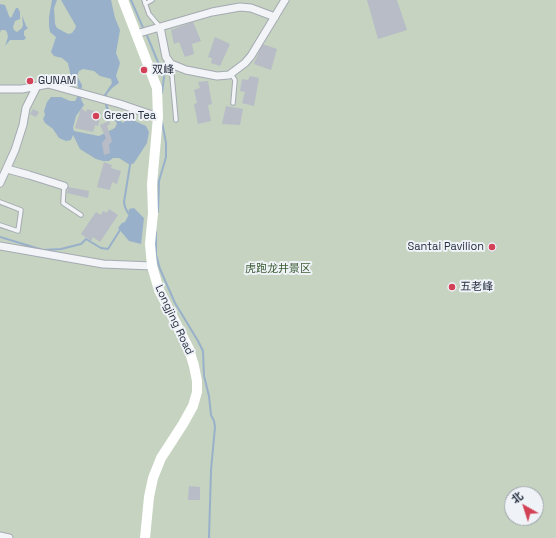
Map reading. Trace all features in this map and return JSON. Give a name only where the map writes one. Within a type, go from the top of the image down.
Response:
[{"type":"street","name":"Longjing Road","points":[[123,0],[142,32],[157,88],[158,117],[152,184],[153,212],[150,244],[152,266],[158,290],[189,349],[197,381],[197,392],[193,406],[161,458],[153,478],[149,497],[145,538]]},
{"type":"street","points":[[160,27],[166,56],[171,64],[186,70],[217,76],[229,75],[245,63],[251,56],[285,0]]},
{"type":"street","points":[[142,32],[212,12],[240,7],[250,8],[275,17]]},
{"type":"street","points":[[0,89],[36,88],[48,84],[74,90],[158,117]]},
{"type":"street","points":[[0,183],[3,168],[15,150],[23,125],[26,108],[36,88]]},
{"type":"street","points":[[3,168],[29,174],[64,186]]},
{"type":"street","points":[[0,246],[103,264],[152,266]]},
{"type":"street","points":[[0,536],[9,538]]},
{"type":"lane","points":[[152,0],[144,2],[149,14],[160,27]]},
{"type":"lane","points":[[171,64],[176,120]]},
{"type":"lane","points":[[231,74],[235,80],[233,103]]},
{"type":"lane","points":[[64,186],[63,204],[81,215]]},
{"type":"lane","points":[[0,202],[21,210],[18,231],[0,225]]},
{"type":"green space","name":"虎跑龙井景区","points":[[0,0],[556,0],[556,538],[0,538]]},
{"type":"water","points":[[52,0],[57,0],[54,8],[55,24],[57,28],[68,34],[72,33],[76,26],[61,0],[111,0],[115,18],[120,30],[116,53],[120,63],[116,76],[119,83],[107,94],[107,104],[110,112],[123,123],[128,118],[146,126],[149,132],[147,143],[134,163],[130,165],[119,158],[113,158],[109,161],[96,159],[80,149],[73,135],[71,140],[66,141],[59,138],[53,129],[45,123],[43,119],[45,115],[44,111],[47,102],[51,97],[61,97],[70,101],[75,101],[79,94],[78,86],[71,78],[68,63],[62,58],[54,56],[51,52],[56,37],[50,32],[49,17]],"holes":[[[83,69],[94,71],[100,76],[111,79],[112,83],[104,95],[105,105],[107,112],[117,123],[115,128],[99,136],[74,131],[73,128],[76,116],[84,105],[81,99],[82,85],[77,76],[79,71]]]},
{"type":"water","points":[[0,4],[5,5],[11,18],[16,8],[18,8],[20,12],[20,19],[15,21],[13,27],[17,32],[22,28],[22,15],[28,28],[24,31],[26,38],[24,40],[10,40],[5,46],[8,37],[5,30],[1,30],[0,33]]},
{"type":"water","points":[[134,208],[144,218],[141,244],[129,241],[118,228],[125,222],[129,209]]},
{"type":"building","points":[[367,0],[397,0],[407,30],[378,39]]},
{"type":"building","points":[[193,22],[201,41],[192,44],[194,54],[185,57],[179,42],[174,44],[171,30]]},
{"type":"building","points":[[215,37],[230,44],[220,66],[211,63],[212,58],[208,57]]},
{"type":"building","points":[[262,44],[277,49],[271,70],[254,64]]},
{"type":"building","points":[[250,76],[259,78],[254,106],[242,103],[245,92],[240,91],[242,79],[248,80]]},
{"type":"building","points":[[208,81],[212,104],[208,105],[211,121],[198,124],[194,104],[197,103],[194,90],[200,88],[198,82]]},
{"type":"building","points":[[226,106],[243,109],[240,125],[222,124]]},
{"type":"building","points":[[81,108],[86,112],[87,109],[101,113],[98,126],[95,125],[93,132],[75,128]]},
{"type":"building","points":[[33,109],[39,112],[36,117],[30,114]]},
{"type":"building","points":[[109,121],[110,124],[107,126],[112,141],[109,145],[110,153],[104,155],[102,143],[106,138],[100,125]]},
{"type":"building","points":[[104,162],[112,165],[111,168],[121,171],[117,184],[112,182],[110,190],[97,187]]},
{"type":"building","points":[[68,187],[89,191],[88,198],[67,193]]},
{"type":"building","points":[[109,209],[118,215],[100,242],[93,237],[91,241],[81,234],[96,212],[101,215],[103,211],[107,213]]},
{"type":"building","name":"Santai Pavilion","points":[[490,242],[494,242],[496,243],[496,251],[490,252],[487,249],[487,245]]},
{"type":"building","points":[[189,486],[200,487],[200,500],[188,500]]},
{"type":"waterway","points":[[131,0],[144,30]]},
{"type":"waterway","points":[[146,33],[164,77],[162,93]]},
{"type":"waterway","points":[[158,212],[159,181],[166,157],[166,143],[162,122]]},
{"type":"waterway","points":[[128,213],[124,202],[130,165]]},
{"type":"waterway","points":[[0,237],[43,250],[61,249],[81,244],[86,239],[101,248],[108,249],[120,230]]},
{"type":"waterway","points":[[156,232],[156,255],[160,269],[175,303],[203,351],[204,376],[209,396],[211,415],[215,427],[211,470],[209,538]]},
{"type":"place","name":"双峰","points":[[144,70]]},
{"type":"place","name":"GUNAM","points":[[30,81]]},
{"type":"place","name":"Green Tea","points":[[96,116]]},
{"type":"place","name":"Santai Pavilion","points":[[492,247]]},
{"type":"place","name":"五老峰","points":[[452,287]]}]
